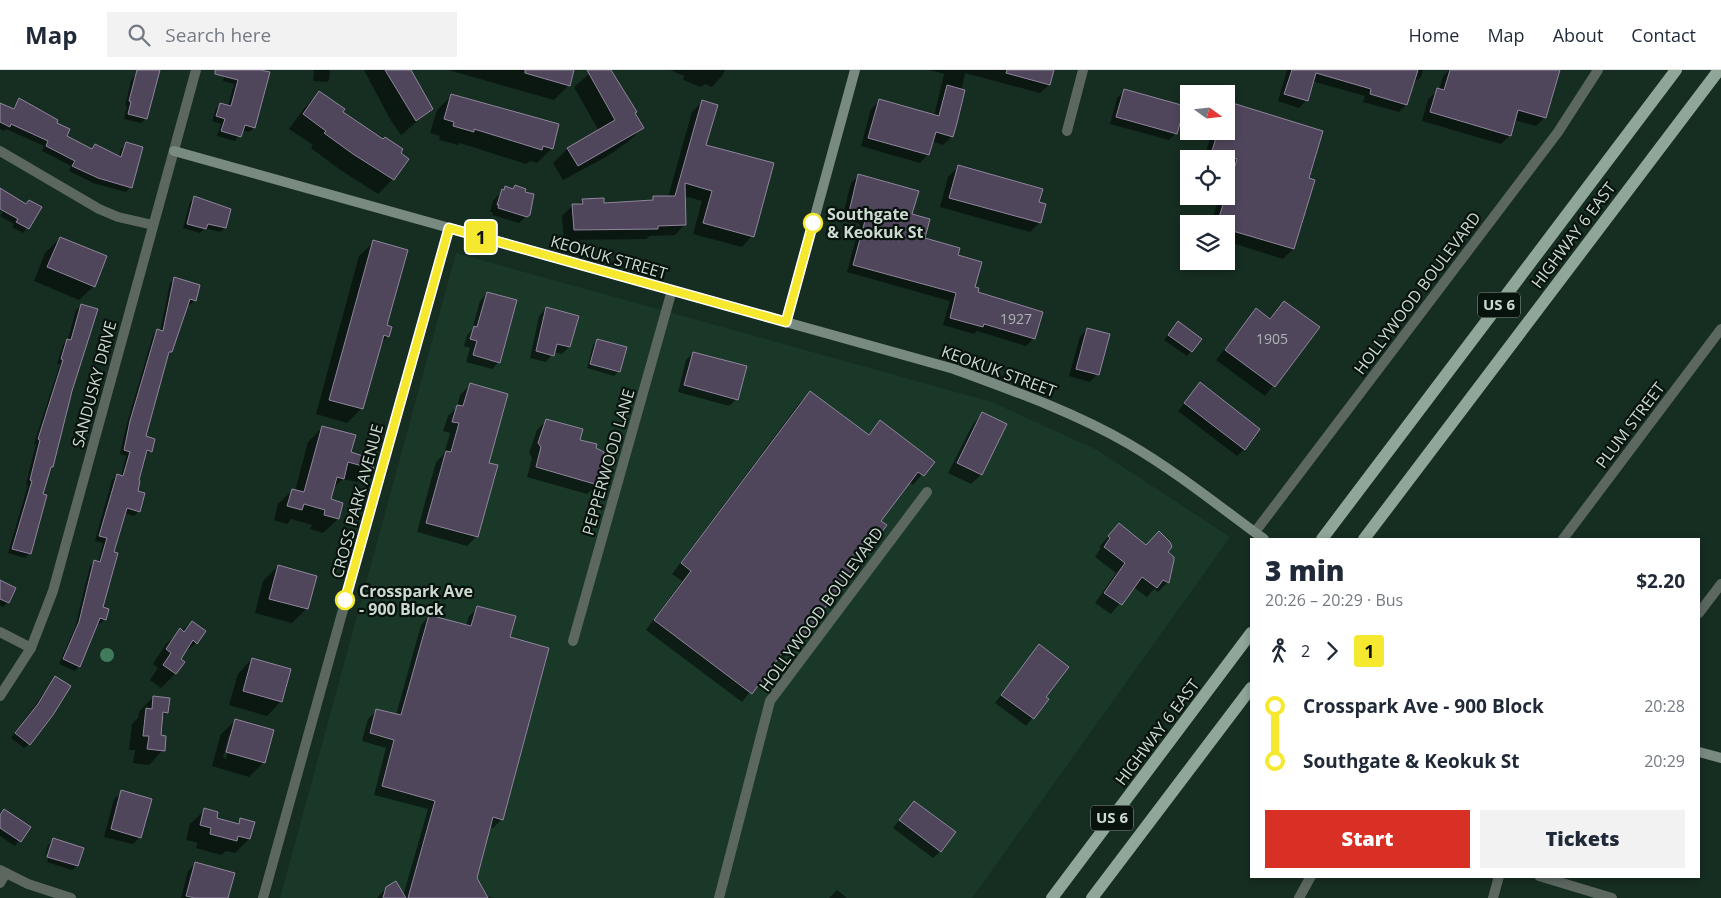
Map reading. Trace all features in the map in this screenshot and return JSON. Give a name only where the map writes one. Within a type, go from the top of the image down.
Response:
[{"type":"main road","name":"HIGHWAY 6 EAST","points":[[1323,538],[1676,70]]},
{"type":"main road","name":"HIGHWAY 6 EAST","points":[[1365,538],[1717,72]]},
{"type":"main road","name":"HIGHWAY 6 EAST","points":[[1052,898],[1250,634]]},
{"type":"main road","name":"US 6","points":[[1092,898],[1250,689]]},
{"type":"street","name":"SANDUSKY DRIVE","points":[[0,696],[31,648],[54,584],[196,70]]},
{"type":"street","points":[[786,322],[855,70]]},
{"type":"street","points":[[1067,131],[1083,70]]},
{"type":"street","name":"HOLLYWOOD BOULEVARD","points":[[1260,536],[1558,132],[1598,70]]},
{"type":"street","points":[[0,151],[99,209],[118,217],[153,225]]},
{"type":"street","name":"KEOKUK STREET","points":[[174,151],[954,369],[1070,413],[1150,457],[1260,536]]},
{"type":"street","name":"CROSS PARK AVENUE","points":[[263,898],[449,228]]},
{"type":"street","name":"PEPPERWOOD LANE","points":[[573,641],[672,290]]},
{"type":"street","name":"PLUM STREET","points":[[1564,538],[1721,329]]},
{"type":"street","name":"HOLLYWOOD BOULEVARD","points":[[719,898],[770,701],[927,492]]},
{"type":"street","points":[[1700,612],[1721,584]]},
{"type":"street","points":[[0,632],[31,648]]},
{"type":"street","points":[[1700,752],[1721,758]]},
{"type":"street","points":[[0,884],[3,872],[28,884],[71,898]]},
{"type":"street","points":[[1299,898],[1310,878]]},
{"type":"street","points":[[1493,898],[1498,878]]},
{"type":"street","points":[[1545,878],[1612,898]]},
{"type":"shaded area","points":[[456,253],[992,402],[1097,450],[1230,537],[972,898],[280,898]]},
{"type":"shaded area","points":[[104,648],[110,648],[114,655],[110,662],[104,662],[100,658],[100,652]]},
{"type":"building","points":[[137,70],[160,70],[147,119],[128,114],[131,102],[129,101]]},
{"type":"building","points":[[215,70],[261,70],[270,72],[255,128],[245,125],[241,137],[221,131],[225,119],[216,116],[220,103],[231,106],[238,80],[215,74]]},
{"type":"building","points":[[385,70],[411,70],[433,109],[416,121]]},
{"type":"building","points":[[525,70],[574,70],[570,86],[525,73]]},
{"type":"building","points":[[587,70],[611,70],[637,112],[635,113],[644,128],[578,166],[567,148],[615,120]]},
{"type":"building","points":[[1007,70],[1054,70],[1050,85],[1006,73]]},
{"type":"building","points":[[1292,70],[1418,70],[1407,105],[1370,94],[1371,89],[1316,73],[1308,101],[1284,94]]},
{"type":"building","points":[[1450,70],[1560,70],[1546,118],[1518,110],[1511,136],[1430,112],[1437,88],[1444,90]]},
{"type":"building","points":[[947,85],[965,90],[957,123],[953,137],[936,132],[929,155],[868,138],[879,99],[939,116]]},
{"type":"building","points":[[1124,89],[1180,105],[1180,124],[1177,134],[1116,117]]},
{"type":"building","points":[[319,91],[345,109],[343,112],[383,139],[385,137],[403,149],[401,153],[409,159],[394,180],[324,133],[326,131],[303,114]]},
{"type":"building","points":[[451,94],[559,124],[553,149],[543,146],[542,150],[474,129],[474,132],[453,126],[454,122],[444,119]]},
{"type":"building","points":[[19,98],[58,120],[57,123],[70,129],[67,136],[92,149],[95,144],[121,157],[126,142],[143,147],[132,188],[98,178],[72,166],[75,161],[46,146],[48,141],[11,124],[10,127],[0,122],[0,103],[14,109]]},
{"type":"building","points":[[702,100],[718,105],[706,145],[774,163],[754,237],[703,223],[712,191],[685,183],[686,225],[658,226],[658,229],[574,230],[572,204],[583,204],[582,199],[604,198],[604,203],[653,200],[653,196],[675,196]]},
{"type":"building","points":[[1235,104],[1323,131],[1309,178],[1315,180],[1294,249],[1235,232],[1235,215],[1220,215],[1223,205],[1235,205],[1235,166],[1237,159],[1235,158],[1235,150],[1212,150],[1215,140],[1235,140]]},
{"type":"building","points":[[958,165],[1043,189],[1039,202],[1046,204],[1041,223],[949,198]]},
{"type":"building","points":[[858,174],[919,191],[912,214],[930,219],[925,238],[960,248],[958,255],[982,262],[975,287],[979,288],[978,292],[1043,312],[1035,339],[984,324],[983,327],[950,318],[956,293],[853,265],[866,217],[849,212]]},
{"type":"building","points":[[515,185],[526,189],[525,192],[534,194],[530,215],[527,217],[498,208],[499,205],[497,205],[502,189],[504,190],[505,186],[513,189]]},
{"type":"building","points":[[0,188],[26,204],[29,200],[42,207],[29,229],[16,222],[18,219],[0,209]]},
{"type":"building","points":[[194,196],[231,209],[226,228],[208,224],[206,229],[187,224]]},
{"type":"building","points":[[60,237],[107,256],[95,287],[47,267]]},
{"type":"building","points":[[373,240],[408,250],[387,325],[392,327],[389,337],[384,335],[363,409],[329,400]]},
{"type":"building","points":[[174,277],[200,285],[196,301],[190,299],[172,352],[169,352],[146,436],[155,439],[152,452],[147,450],[139,480],[138,491],[145,493],[140,512],[127,508],[114,552],[118,553],[103,607],[109,609],[106,620],[100,618],[80,667],[63,659],[79,622],[94,560],[100,562],[107,538],[99,536],[117,474],[123,476],[130,452],[124,450],[130,421],[157,329],[163,331]]},
{"type":"building","points":[[487,292],[517,300],[500,363],[473,355],[477,341],[470,339],[474,326],[477,327]]},
{"type":"building","points":[[1284,301],[1320,327],[1275,387],[1225,350],[1256,308],[1270,319]]},
{"type":"building","points":[[81,304],[98,309],[72,391],[53,467],[51,467],[43,494],[47,495],[31,554],[12,549],[32,481],[30,480],[40,440],[38,439],[63,360],[61,359],[67,339],[71,340]]},
{"type":"building","points":[[546,307],[579,316],[570,347],[557,344],[554,356],[536,351]]},
{"type":"building","points":[[1178,321],[1202,339],[1192,352],[1168,335]]},
{"type":"building","points":[[1087,328],[1110,334],[1099,375],[1076,369]]},
{"type":"building","points":[[597,339],[627,347],[620,372],[590,364]]},
{"type":"building","points":[[693,352],[747,366],[738,400],[684,385]]},
{"type":"building","points":[[1200,382],[1260,429],[1245,450],[1184,403]]},
{"type":"building","points":[[470,383],[508,394],[489,463],[498,465],[478,537],[426,523],[446,451],[451,452],[459,423],[452,422],[457,405],[463,406]]},
{"type":"building","points":[[810,391],[869,435],[880,420],[935,462],[924,476],[918,472],[881,521],[887,525],[795,648],[789,644],[752,694],[654,620],[691,571],[681,563]]},
{"type":"building","points":[[982,412],[1007,424],[982,475],[957,463]]},
{"type":"building","points":[[546,419],[583,429],[580,440],[597,444],[596,448],[604,452],[603,457],[605,458],[598,485],[536,467],[541,447],[538,443]]},
{"type":"building","points":[[322,426],[356,435],[351,452],[375,460],[373,469],[348,462],[344,479],[337,477],[331,499],[343,503],[339,519],[324,515],[325,510],[304,504],[302,510],[287,506],[292,489],[304,492]]},
{"type":"building","points":[[1119,523],[1146,545],[1159,531],[1170,542],[1172,547],[1168,552],[1174,557],[1169,583],[1163,580],[1157,588],[1142,577],[1122,605],[1104,593],[1125,563],[1104,547],[1110,538],[1108,536]]},
{"type":"building","points":[[278,565],[317,576],[308,609],[269,599]]},
{"type":"building","points":[[0,580],[16,588],[9,603],[0,599]]},
{"type":"building","points":[[477,606],[516,616],[510,637],[549,648],[503,820],[493,817],[477,878],[488,898],[408,898],[435,801],[382,786],[394,740],[370,733],[376,709],[401,715],[429,615],[471,626]]},
{"type":"building","points":[[192,621],[206,631],[197,644],[193,640],[181,659],[185,662],[176,674],[163,665],[171,653],[166,649],[180,628],[184,632]]},
{"type":"building","points":[[1039,644],[1069,667],[1046,697],[1049,699],[1034,719],[1001,695]]},
{"type":"building","points":[[252,658],[291,669],[282,702],[243,691]]},
{"type":"building","points":[[55,676],[71,686],[53,715],[30,745],[15,733],[38,704]]},
{"type":"building","points":[[153,696],[170,698],[168,713],[163,712],[161,735],[166,736],[165,751],[147,749],[149,736],[143,736],[146,708],[152,709]]},
{"type":"building","points":[[235,719],[274,730],[265,763],[226,752]]},
{"type":"building","points":[[121,790],[152,799],[141,838],[111,829]]},
{"type":"building","points":[[914,801],[956,832],[941,852],[899,820]]},
{"type":"building","points":[[204,808],[218,812],[217,818],[239,824],[240,818],[255,822],[250,839],[238,836],[237,841],[210,834],[211,828],[200,825]]},
{"type":"building","points":[[4,809],[31,827],[21,842],[0,828],[0,815]]},
{"type":"building","points":[[53,838],[84,848],[78,866],[47,857]]},
{"type":"building","points":[[195,862],[235,873],[228,898],[195,898],[186,896]]},
{"type":"building","points":[[396,881],[406,898],[383,898],[386,887]]},
{"type":"bus line","name":"1","points":[[345,600],[449,228],[786,322],[813,223]]},
{"type":"place","name":"Southgate & Keokuk St","points":[[813,223]]},
{"type":"place","name":"Crosspark Ave - 900 Block","points":[[345,600]]}]
